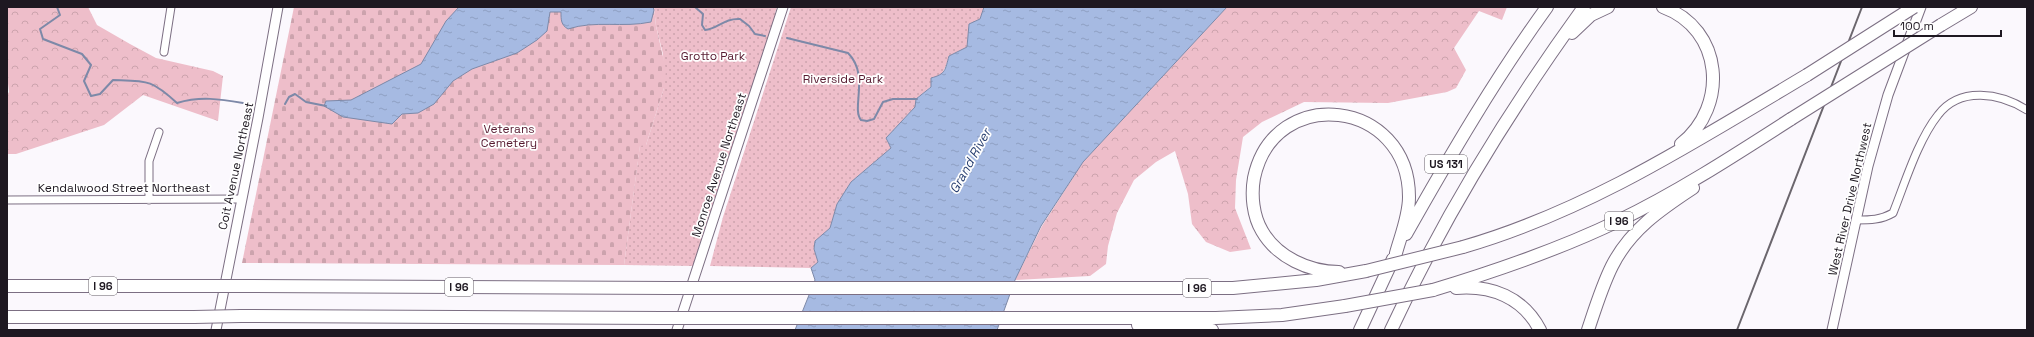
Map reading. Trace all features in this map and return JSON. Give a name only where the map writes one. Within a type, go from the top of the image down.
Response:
[{"type":"highway","name":"US 131","points":[[1360,330],[1396,253],[1460,139],[1493,85],[1547,7]]},
{"type":"highway","name":"US 131","points":[[1391,330],[1419,270],[1465,187],[1554,48],[1584,7]]},
{"type":"highway","points":[[1554,48],[1591,15],[1608,7]]},
{"type":"highway","points":[[1652,167],[1684,141],[1698,127],[1708,109],[1713,92],[1714,77],[1710,57],[1703,40],[1688,22],[1663,7]]},
{"type":"highway","name":"I 96","points":[[7,286],[1233,288],[1316,280],[1361,272],[1463,247],[1500,236],[1541,220],[1606,191],[1652,167],[1807,75],[1914,7]]},
{"type":"highway","name":"I 96","points":[[7,317],[241,316],[1026,319],[1238,317],[1282,315],[1345,306],[1433,290],[1525,261],[1573,242],[1619,221],[1739,152],[1971,7]]},
{"type":"highway","points":[[1361,272],[1328,272],[1307,267],[1279,252],[1268,242],[1261,229],[1255,213],[1252,190],[1257,163],[1270,142],[1287,127],[1310,116],[1333,114],[1354,117],[1372,126],[1385,135],[1398,152],[1407,172],[1409,197],[1407,213],[1396,253]]},
{"type":"highway","points":[[1588,330],[1612,266],[1624,246],[1641,226],[1660,209],[1714,176],[1739,152]]},
{"type":"highway","points":[[1399,330],[1419,270]]},
{"type":"highway","points":[[1433,290],[1475,287],[1497,292],[1512,299],[1525,309],[1540,330]]},
{"type":"highway","points":[[1077,318],[1120,324],[1212,330]]},
{"type":"main road","name":"Coit Avenue Northeast","points":[[216,330],[258,118],[278,7]]},
{"type":"main road","name":"Monroe Avenue Northeast","points":[[677,330],[783,7]]},
{"type":"main road","name":"West River Drive Northwest","points":[[1832,330],[1868,166],[1888,95],[1922,7]]},
{"type":"street","points":[[164,52],[171,7]]},
{"type":"street","points":[[1856,220],[1875,220],[1892,213],[1928,130],[1938,114],[1948,106],[1964,97],[1982,95],[2001,97],[2027,110]]},
{"type":"street","points":[[149,200],[149,161],[159,132]]},
{"type":"street","name":"Kendalwood Street Northeast","points":[[7,200],[241,199]]},
{"type":"green space","points":[[7,7],[88,7],[97,25],[156,58],[213,71],[223,76],[218,121],[143,95],[104,125],[16,154],[7,154],[7,95],[9,92],[7,75]]},
{"type":"green space","name":"Veterans Cemetery","points":[[294,7],[654,7],[656,26],[666,70],[664,88],[646,145],[640,146],[624,265],[242,263]]},
{"type":"green space","name":"Grotto Park","points":[[654,7],[777,7],[775,13],[777,16],[694,266],[624,265],[640,145],[646,145],[664,88],[663,54],[656,26]]},
{"type":"green space","name":"Riverside Park","points":[[791,7],[984,7],[980,19],[969,24],[967,47],[949,56],[941,75],[916,99],[915,107],[886,138],[891,148],[851,182],[837,204],[830,228],[815,241],[814,249],[818,262],[811,268],[710,266],[723,217]]},
{"type":"green space","points":[[1227,7],[1507,7],[1502,20],[1479,11],[1454,48],[1466,70],[1456,88],[1447,92],[1388,103],[1304,102],[1262,122],[1243,137],[1236,180],[1235,208],[1251,249],[1230,252],[1206,242],[1192,224],[1188,194],[1175,151],[1156,162],[1134,180],[1117,213],[1108,246],[1106,264],[1090,276],[1015,280],[1042,226],[1083,162]]},
{"type":"water","points":[[459,7],[653,7],[654,10],[651,22],[641,24],[599,24],[578,26],[568,29],[562,22],[561,12],[550,12],[547,31],[537,40],[517,53],[472,69],[453,81],[434,104],[418,113],[402,114],[392,124],[343,117],[324,106],[326,101],[351,100],[421,64],[446,21]]},
{"type":"water","name":"Grand River","points":[[984,7],[1227,7],[1083,162],[1041,226],[1015,280],[997,330],[795,330],[815,280],[811,268],[818,262],[814,249],[815,241],[830,228],[837,204],[851,182],[891,148],[886,138],[915,107],[916,99],[931,87],[931,78],[940,75],[944,71],[949,56],[967,47],[969,24],[980,19]]},
{"type":"waterway","points":[[57,7],[60,15],[40,29],[43,39],[82,54],[91,65],[84,81],[91,96],[100,94],[113,80],[141,81],[161,89],[177,103],[194,99],[218,99],[243,103]]},
{"type":"waterway","points":[[695,7],[703,14],[702,25],[705,30],[714,28],[730,20],[740,19],[749,26],[755,34],[765,36]]},
{"type":"waterway","points":[[787,38],[848,53],[858,71],[858,115],[861,120],[867,121],[874,119],[883,102],[893,99],[917,99]]},
{"type":"waterway","points":[[285,104],[289,97],[295,94],[306,102],[326,106]]},
{"type":"railway","points":[[1737,330],[1862,7]]}]
